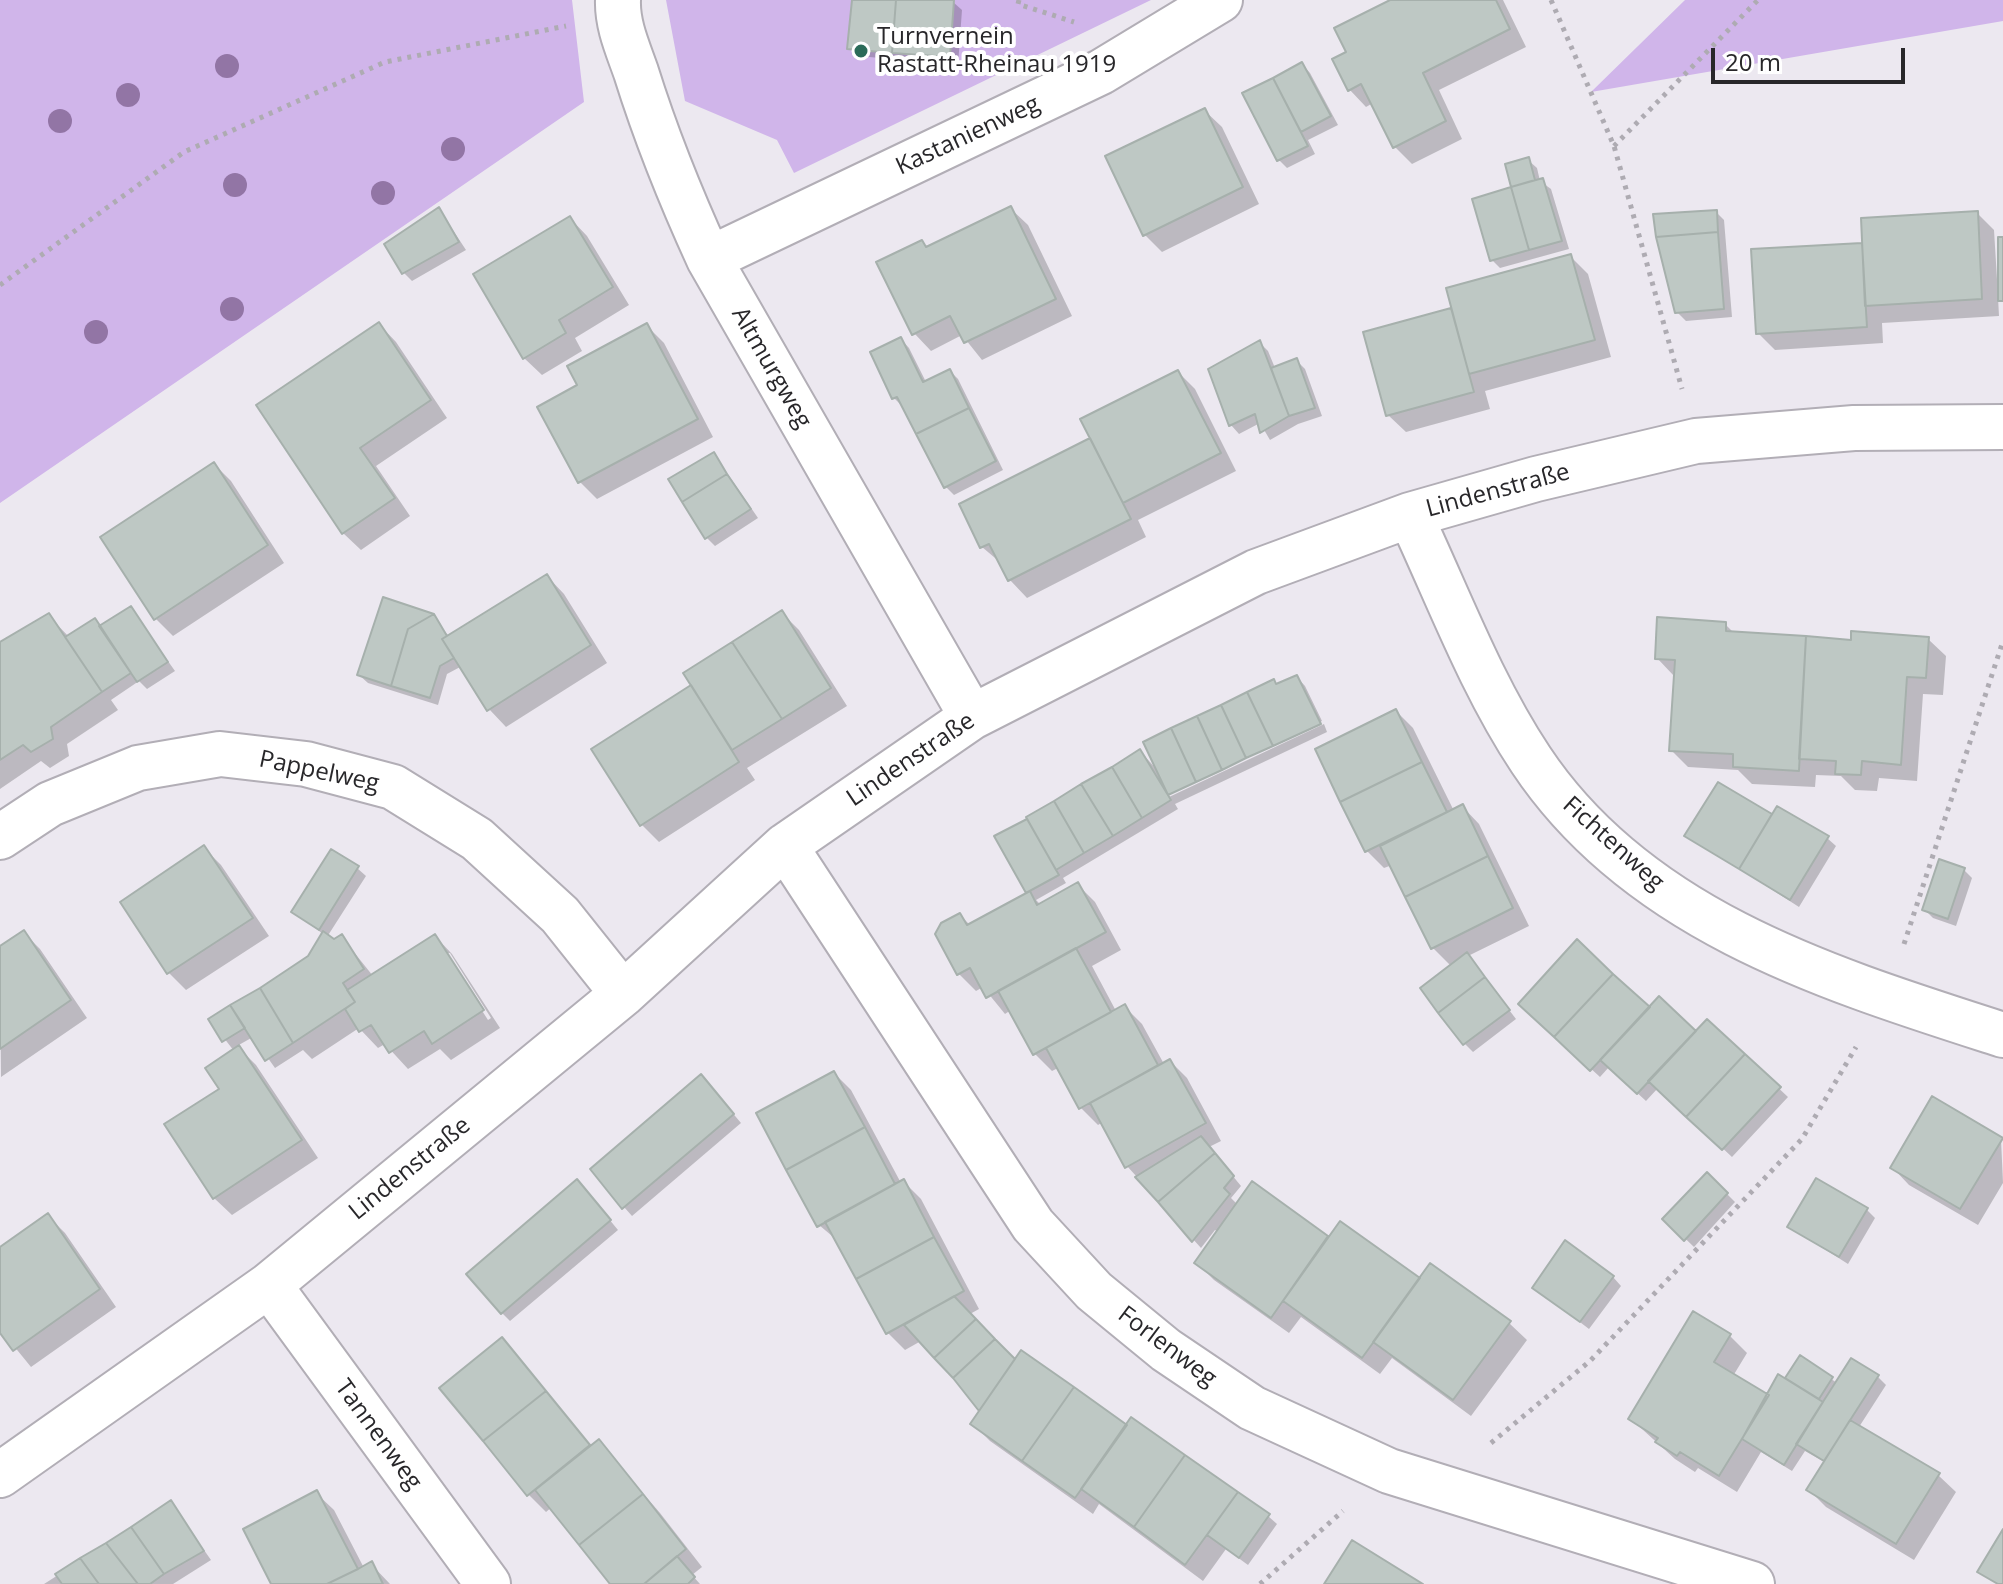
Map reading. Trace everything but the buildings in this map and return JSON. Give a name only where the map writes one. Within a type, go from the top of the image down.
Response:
[{"type":"street","name":"Kastanienweg","points":[[709,259],[1101,72],[1220,0]]},
{"type":"street","name":"Altmurgweg","points":[[618,8],[673,181],[709,259],[972,717]]},
{"type":"street","name":"Lindenstraße","points":[[0,1475],[269,1285],[623,994],[785,846],[972,717],[1256,572],[1410,515],[1536,479],[1696,441],[1854,428],[2003,427]]},
{"type":"street","name":"Fichtenweg","points":[[1410,515],[1499,706],[1531,761],[1577,818],[1640,874],[1708,921],[1776,956],[1886,997],[2003,1035]]},
{"type":"street","name":"Pappelweg","points":[[0,837],[50,804],[138,768],[220,754],[306,764],[393,787],[477,839],[560,915],[623,994]]},
{"type":"street","name":"Forlenweg","points":[[785,846],[1033,1225],[1094,1291],[1166,1350],[1252,1408],[1389,1471],[1752,1584]]},
{"type":"street","name":"Tannenweg","points":[[269,1285],[488,1584]]},
{"type":"path","points":[[1551,0],[1614,146],[1696,441]]},
{"type":"path","points":[[1614,146],[1758,0]]},
{"type":"path","points":[[0,285],[184,152],[385,62],[618,8]]},
{"type":"path","points":[[1436,1488],[1590,1361],[1802,1139],[1886,997],[2003,641]]},
{"type":"path","points":[[1260,1584],[1389,1471]]},
{"type":"shaded area","points":[[0,0],[572,0],[584,102],[0,503]]},
{"type":"shaded area","name":"Turnvernein Rastatt-Rheinau 1919","points":[[666,0],[1151,0],[794,173],[777,140],[685,101]]},
{"type":"shaded area","points":[[1685,0],[2003,0],[2003,21],[1591,92]]},
{"type":"place","name":"Turnvernein Rastatt-Rheinau 1919","points":[[861,51]]}]
